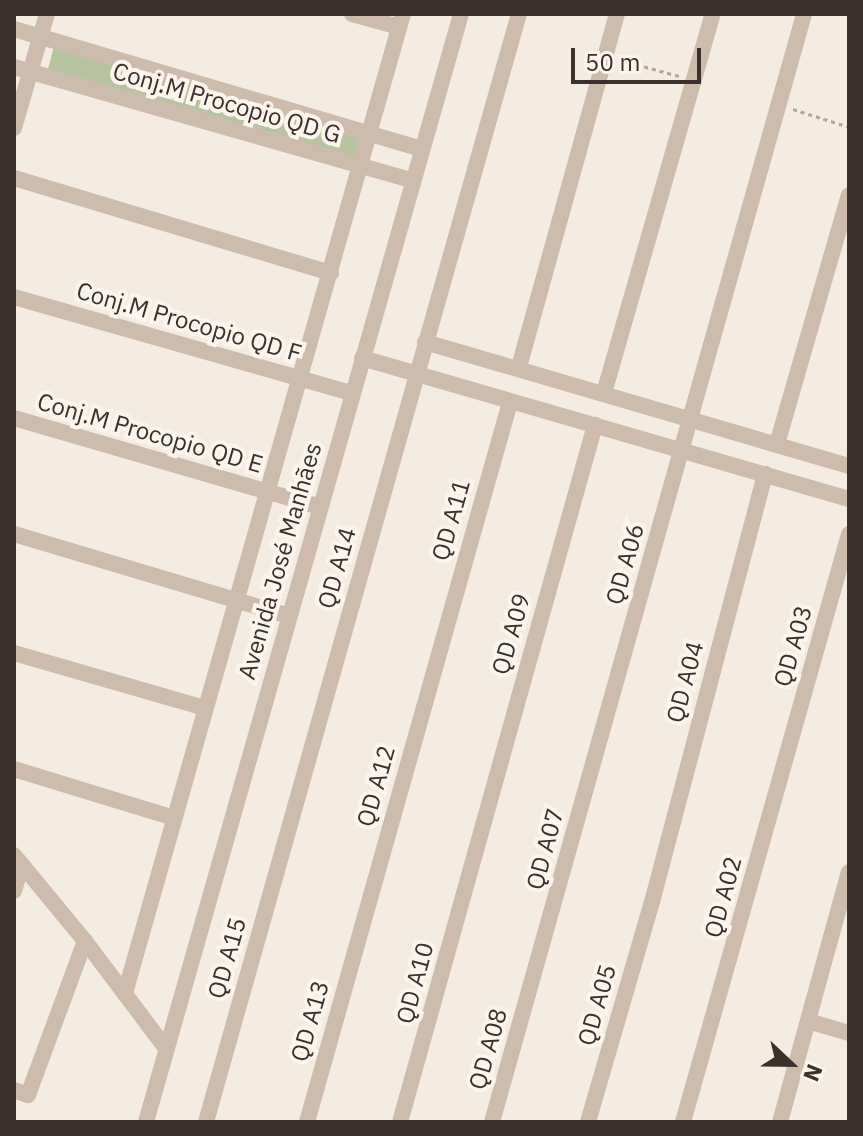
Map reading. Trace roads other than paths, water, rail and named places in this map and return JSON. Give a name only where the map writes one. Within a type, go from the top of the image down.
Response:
[{"type":"street","points":[[14,128],[22,70],[40,37],[47,14]]},
{"type":"street","points":[[125,993],[265,492],[302,380],[401,20],[352,14]]},
{"type":"street","name":"Avenida José Manhães","points":[[146,1122],[461,14]]},
{"type":"street","name":"QD A14","points":[[295,807],[519,14]]},
{"type":"street","points":[[519,367],[617,14]]},
{"type":"street","points":[[604,393],[713,14]]},
{"type":"street","name":"QD A06","points":[[605,722],[804,14]]},
{"type":"street","points":[[14,29],[421,149]]},
{"type":"street","name":"Conj.M Procopio QD G","points":[[22,70],[412,180]]},
{"type":"street","points":[[14,178],[331,273]]},
{"type":"street","points":[[777,444],[849,195]]},
{"type":"street","name":"Conj.M Procopio QD F","points":[[14,297],[352,393]]},
{"type":"street","points":[[425,342],[849,466]]},
{"type":"street","points":[[362,358],[849,499]]},
{"type":"street","name":"QD A11","points":[[438,652],[510,402]]},
{"type":"street","name":"Conj.M Procopio QD E","points":[[14,418],[320,507]]},
{"type":"street","name":"QD A09","points":[[475,856],[595,425]]},
{"type":"street","name":"QD A04","points":[[652,902],[765,474]]},
{"type":"street","points":[[14,534],[289,616]]},
{"type":"street","name":"QD A03","points":[[783,771],[849,534]]},
{"type":"street","name":"QD A12","points":[[360,934],[438,652]]},
{"type":"street","points":[[14,653],[205,708]]},
{"type":"street","name":"QD A07","points":[[531,989],[605,722]]},
{"type":"street","points":[[14,769],[174,818]]},
{"type":"street","name":"QD A02","points":[[683,1122],[783,771]]},
{"type":"street","name":"QD A15","points":[[206,1122],[295,807]]},
{"type":"street","name":"QD A10","points":[[400,1122],[475,856]]},
{"type":"street","points":[[18,860],[85,941],[167,1050]]},
{"type":"street","points":[[14,891],[18,860]]},
{"type":"street","points":[[780,1122],[849,872]]},
{"type":"street","name":"QD A05","points":[[588,1122],[652,902]]},
{"type":"street","name":"QD A13","points":[[307,1122],[360,934]]},
{"type":"street","points":[[21,1092],[85,941]]},
{"type":"street","name":"QD A08","points":[[492,1122],[531,989]]},
{"type":"street","points":[[808,1021],[849,1033]]}]
